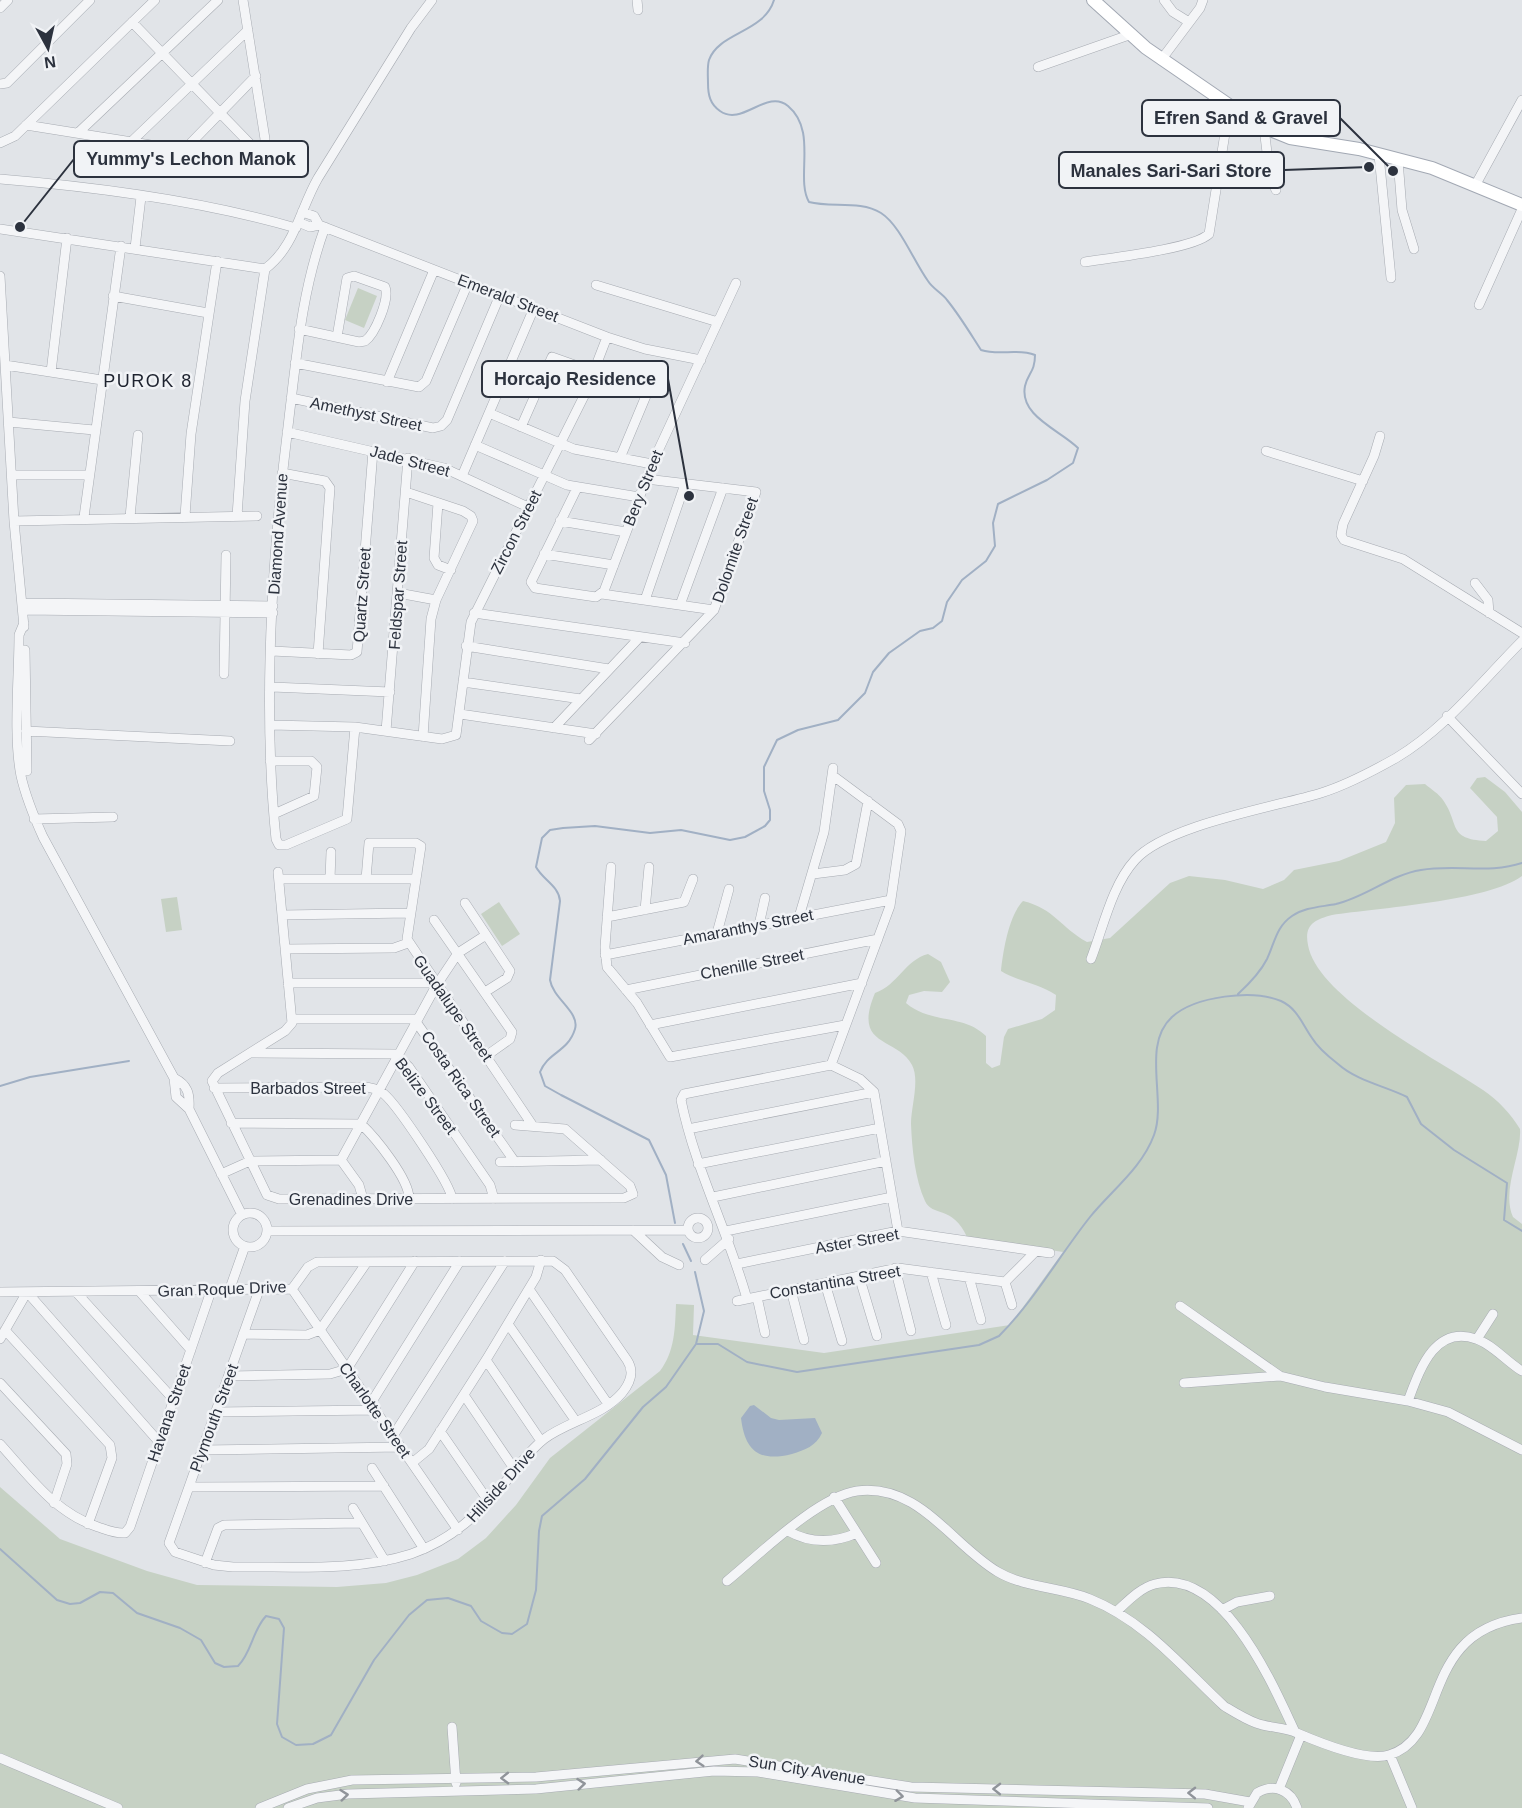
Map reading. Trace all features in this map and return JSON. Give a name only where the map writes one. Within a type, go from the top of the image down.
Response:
[{"type":"main road","points":[[1094,0],[1129,35],[1161,60],[1229,108],[1264,128],[1290,138],[1398,160],[1476,184],[1522,207]]},
{"type":"street","points":[[0,8],[8,0]]},
{"type":"street","points":[[0,84],[7,83],[90,0]]},
{"type":"street","points":[[0,142],[10,140],[155,0]]},
{"type":"street","points":[[79,132],[219,0]]},
{"type":"street","points":[[26,125],[244,159],[259,153],[265,141],[243,0]]},
{"type":"street","points":[[237,516],[245,401],[265,269],[280,257],[318,178],[411,28],[432,0]]},
{"type":"street","points":[[1164,0],[1173,12],[1189,22]]},
{"type":"street","points":[[1161,60],[1203,0]]},
{"type":"street","points":[[132,22],[259,153]]},
{"type":"street","points":[[132,141],[248,30]]},
{"type":"street","points":[[1038,67],[1129,35]]},
{"type":"street","points":[[185,148],[256,76]]},
{"type":"street","points":[[1476,184],[1522,99]]},
{"type":"street","points":[[1085,262],[1167,248],[1198,240],[1209,234],[1229,108]]},
{"type":"street","points":[[1264,128],[1270,177],[1276,190]]},
{"type":"street","points":[[1379,155],[1391,278]]},
{"type":"street","points":[[1398,160],[1402,210],[1414,249]]},
{"type":"street","name":"Emerald Street","points":[[0,179],[232,211],[310,227],[322,226],[607,337],[645,349],[701,360]]},
{"type":"street","points":[[135,248],[141,197]]},
{"type":"street","points":[[1479,305],[1522,207]]},
{"type":"street","name":"Emerald Street","points":[[302,212],[314,216],[322,226]]},
{"type":"street","name":"Diamond Avenue","points":[[322,226],[310,268],[299,329],[282,473],[273,609],[270,761],[279,845],[286,845],[347,819],[355,727]]},
{"type":"street","points":[[0,229],[265,269]]},
{"type":"street","points":[[51,372],[67,238]]},
{"type":"street","points":[[84,517],[94,430],[121,246]]},
{"type":"street","points":[[185,516],[191,434],[217,261]]},
{"type":"street","points":[[387,382],[434,270]]},
{"type":"street","points":[[0,276],[14,520],[24,607],[27,773],[24,785]]},
{"type":"street","points":[[299,329],[359,342],[370,338],[387,296],[384,287],[354,276],[347,278],[336,337]]},
{"type":"street","points":[[295,363],[415,387],[426,381],[468,283]]},
{"type":"street","name":"Bery Street","points":[[601,595],[652,464],[736,283]]},
{"type":"street","points":[[596,285],[718,322]]},
{"type":"street","name":"Amethyst Street","points":[[291,398],[433,428],[441,426],[447,420],[500,295]]},
{"type":"street","points":[[113,296],[208,313]]},
{"type":"street","points":[[462,476],[534,308]]},
{"type":"street","name":"Zircon Street","points":[[423,737],[448,739],[456,735],[466,646],[474,613],[595,372],[607,337]]},
{"type":"street","points":[[521,427],[552,357],[648,391],[620,458]]},
{"type":"street","points":[[5,365],[102,380]]},
{"type":"street","points":[[489,413],[560,444],[652,464]]},
{"type":"street","points":[[9,422],[94,430]]},
{"type":"street","name":"Jade Street","points":[[287,432],[408,458],[462,476],[528,507]]},
{"type":"street","points":[[130,517],[138,435]]},
{"type":"street","points":[[1380,436],[1341,530],[1344,540],[1403,559],[1522,633]]},
{"type":"street","points":[[475,445],[577,488],[639,497]]},
{"type":"street","name":"Quartz Street","points":[[272,651],[351,656],[358,650],[373,451]]},
{"type":"street","points":[[1266,451],[1363,480]]},
{"type":"street","name":"Feldspar Street","points":[[386,731],[408,458]]},
{"type":"street","points":[[282,473],[325,481],[330,488],[318,654]]},
{"type":"street","points":[[12,475],[89,475]]},
{"type":"street","name":"Dolomite Street","points":[[554,728],[592,737],[685,644],[714,610],[756,492],[646,479]]},
{"type":"street","points":[[645,600],[686,484]]},
{"type":"street","points":[[577,488],[531,585],[535,588],[592,598],[601,595],[714,610]]},
{"type":"street","points":[[680,605],[723,488]]},
{"type":"street","points":[[271,725],[355,727],[423,737],[430,629],[436,600],[473,521],[470,515],[405,492]]},
{"type":"street","points":[[438,503],[434,558],[438,566],[451,570]]},
{"type":"street","points":[[14,520],[84,517],[257,516]]},
{"type":"street","points":[[560,521],[626,532]]},
{"type":"street","points":[[544,554],[614,565]]},
{"type":"street","points":[[224,674],[226,555]]},
{"type":"street","points":[[1474,584],[1488,600],[1490,613]]},
{"type":"street","points":[[398,593],[436,600]]},
{"type":"street","points":[[24,607],[273,609]]},
{"type":"street","points":[[474,613],[685,644]]},
{"type":"street","points":[[24,623],[19,635],[21,773],[34,819],[174,1078],[186,1087],[190,1095],[189,1109],[242,1215]]},
{"type":"street","points":[[460,714],[554,728],[639,638]]},
{"type":"street","points":[[1091,959],[1123,878],[1143,851],[1201,826],[1307,797],[1344,783],[1396,758],[1447,717],[1522,641]]},
{"type":"street","points":[[466,646],[609,669]]},
{"type":"street","points":[[463,682],[581,699]]},
{"type":"street","points":[[272,687],[390,692]]},
{"type":"street","points":[[1447,717],[1522,793]]},
{"type":"street","points":[[26,731],[230,741]]},
{"type":"street","points":[[270,761],[311,761],[317,767],[314,796],[274,814]]},
{"type":"street","points":[[799,917],[824,832],[832,771],[900,828],[891,900],[831,1065]]},
{"type":"street","points":[[813,874],[845,870],[856,864],[868,801]]},
{"type":"street","points":[[34,819],[112,817]]},
{"type":"street","name":"Guadalupe Street","points":[[366,879],[369,843],[416,843],[421,846],[406,931],[408,943],[533,1126]]},
{"type":"street","points":[[330,879],[331,852]]},
{"type":"street","points":[[611,867],[605,955],[610,972],[626,990],[670,1057],[845,1025]]},
{"type":"street","points":[[645,910],[649,867]]},
{"type":"street","points":[[214,1088],[212,1081],[215,1076],[288,1029],[292,1019],[278,875],[330,879],[416,879]]},
{"type":"street","points":[[607,917],[686,900],[693,879]]},
{"type":"street","points":[[717,933],[729,889]]},
{"type":"street","points":[[759,925],[765,898]]},
{"type":"street","name":"Amaranthys Street","points":[[605,955],[891,900]]},
{"type":"street","points":[[465,903],[510,974],[485,992]]},
{"type":"street","points":[[282,915],[410,913]]},
{"type":"street","points":[[434,920],[512,1035],[486,1056]]},
{"type":"street","points":[[341,1160],[436,984],[458,953],[486,935]]},
{"type":"street","name":"Chenille Street","points":[[626,990],[878,939]]},
{"type":"street","points":[[285,949],[394,948],[408,943]]},
{"type":"street","points":[[288,983],[436,984]]},
{"type":"street","points":[[650,1025],[862,983]]},
{"type":"street","name":"Costa Rica Street","points":[[292,1019],[406,1017],[417,1021],[515,1162]]},
{"type":"street","name":"Belize Street","points":[[250,1053],[385,1052],[398,1056],[490,1185],[494,1198]]},
{"type":"street","points":[[765,1333],[698,1164],[682,1096],[831,1065],[860,1079],[874,1092],[898,1231]]},
{"type":"street","name":"Barbados Street","points":[[214,1088],[362,1087],[379,1091],[391,1102],[445,1180],[452,1199]]},
{"type":"street","name":"Grenadines Drive","points":[[214,1088],[270,1198],[624,1198],[633,1194],[630,1186],[601,1160]]},
{"type":"street","points":[[688,1129],[874,1092]]},
{"type":"street","points":[[231,1123],[361,1124]]},
{"type":"street","points":[[361,1124],[407,1185],[410,1199]]},
{"type":"street","points":[[515,1125],[562,1127],[601,1160]]},
{"type":"street","points":[[698,1164],[880,1128]]},
{"type":"street","points":[[221,1174],[250,1161],[341,1160]]},
{"type":"street","points":[[341,1160],[359,1185],[363,1199]]},
{"type":"street","name":"Costa Rica Street","points":[[500,1162],[601,1160]]},
{"type":"street","points":[[713,1197],[886,1161]]},
{"type":"street","points":[[268,1231],[688,1230],[691,1221],[698,1219],[704,1221],[707,1227],[726,1231],[892,1197]]},
{"type":"street","points":[[249,1213],[259,1215],[267,1224],[268,1231],[266,1238],[259,1245],[245,1246],[236,1239],[233,1232],[234,1224],[242,1215],[249,1213]]},
{"type":"street","points":[[633,1230],[662,1257],[679,1265]]},
{"type":"street","points":[[705,1260],[726,1231]]},
{"type":"street","name":"Aster Street","points":[[737,1264],[898,1231],[1050,1253]]},
{"type":"street","points":[[229,1291],[245,1246]]},
{"type":"street","points":[[1012,1305],[1005,1282],[1036,1251]]},
{"type":"street","points":[[412,1463],[423,1456],[464,1395],[530,1289],[539,1271],[541,1260]]},
{"type":"street","name":"Gran Roque Drive","points":[[0,1292],[292,1289],[312,1263],[541,1260]]},
{"type":"street","name":"Hillside Drive","points":[[170,1547],[175,1552],[205,1563],[233,1567],[328,1565],[385,1560],[424,1549],[458,1530],[489,1502],[541,1441],[575,1420],[608,1404],[623,1391],[631,1378],[630,1364],[562,1266],[553,1261],[541,1260]]},
{"type":"street","points":[[229,1376],[330,1374],[347,1369],[415,1261]]},
{"type":"street","points":[[216,1412],[373,1407],[460,1261]]},
{"type":"street","points":[[393,1436],[505,1261]]},
{"type":"street","points":[[243,1334],[307,1335],[320,1330],[367,1262]]},
{"type":"street","points":[[895,1268],[911,1331]]},
{"type":"street","name":"Constantina Street","points":[[737,1301],[895,1268],[1005,1282]]},
{"type":"street","points":[[932,1272],[946,1325]]},
{"type":"street","points":[[860,1276],[877,1336]]},
{"type":"street","points":[[969,1277],[981,1320]]},
{"type":"street","points":[[825,1283],[842,1341]]},
{"type":"street","name":"Charlotte Street","points":[[292,1289],[458,1530]]},
{"type":"street","points":[[530,1289],[608,1404]]},
{"type":"street","name":"Plymouth Street","points":[[170,1547],[259,1290]]},
{"type":"street","points":[[791,1290],[804,1340]]},
{"type":"street","name":"Havana Street","points":[[88,1524],[116,1533],[125,1533],[130,1527],[211,1291]]},
{"type":"street","points":[[0,1339],[27,1292],[159,1442]]},
{"type":"street","points":[[76,1292],[174,1400]]},
{"type":"street","points":[[140,1292],[191,1350]]},
{"type":"street","points":[[1180,1306],[1280,1376]]},
{"type":"street","points":[[1477,1339],[1493,1314]]},
{"type":"street","points":[[508,1324],[575,1420]]},
{"type":"street","points":[[0,1444],[54,1503],[70,1516],[88,1524],[112,1458],[110,1445],[5,1330]]},
{"type":"street","points":[[1408,1401],[1423,1363],[1432,1348],[1454,1337],[1477,1339],[1522,1371]]},
{"type":"street","points":[[486,1360],[541,1441]]},
{"type":"street","points":[[1184,1383],[1280,1376],[1335,1389],[1408,1401],[1448,1412],[1522,1450]]},
{"type":"street","points":[[0,1383],[66,1454],[67,1464],[54,1503]]},
{"type":"street","points":[[464,1395],[515,1470]]},
{"type":"street","points":[[440,1431],[489,1502]]},
{"type":"street","points":[[202,1450],[401,1447]]},
{"type":"street","points":[[372,1468],[424,1549]]},
{"type":"street","points":[[189,1487],[384,1486]]},
{"type":"street","points":[[727,1581],[834,1497],[859,1491],[875,1491],[908,1500],[999,1573],[1089,1598],[1118,1611],[1147,1632],[1224,1706],[1256,1723],[1358,1753],[1390,1755],[1407,1744],[1419,1730],[1449,1664],[1466,1641],[1492,1625],[1522,1618]]},
{"type":"street","points":[[834,1497],[876,1563]]},
{"type":"street","points":[[353,1508],[385,1560]]},
{"type":"street","points":[[205,1563],[218,1528],[224,1525],[362,1523]]},
{"type":"street","points":[[788,1531],[798,1536],[824,1541],[857,1533]]},
{"type":"street","points":[[1118,1611],[1147,1587],[1168,1583],[1197,1592],[1222,1610],[1260,1658],[1298,1734],[1279,1789]]},
{"type":"street","points":[[1222,1610],[1237,1602],[1270,1596]]},
{"type":"street","points":[[452,1727],[456,1791]]},
{"type":"street","points":[[1390,1755],[1412,1808]]},
{"type":"street","points":[[0,1758],[118,1808]]},
{"type":"street","points":[[735,1759],[736,1771]]},
{"type":"street","name":"Sun City Avenue","points":[[260,1808],[307,1789],[352,1780],[536,1777],[735,1759],[911,1787],[1205,1794],[1249,1805]]},
{"type":"street","name":"Sun City Avenue","points":[[288,1808],[316,1798],[348,1794],[536,1789],[685,1773],[736,1771],[896,1796],[1208,1808]]},
{"type":"street","points":[[1020,1789],[1020,1801]]},
{"type":"street","points":[[1249,1805],[1262,1790],[1279,1789],[1292,1797],[1297,1808]]},
{"type":"green space","points":[[358,288],[377,296],[364,328],[345,320]]},
{"type":"green space","points":[[1485,777],[1505,792],[1522,812],[1522,876],[1506,885],[1485,892],[1432,902],[1332,915],[1315,921],[1309,928],[1307,938],[1316,965],[1333,986],[1382,1026],[1489,1094],[1513,1118],[1520,1129],[1509,1195],[1513,1217],[1522,1224],[1522,1808],[0,1808],[0,1487],[60,1539],[147,1571],[197,1585],[337,1587],[386,1583],[417,1575],[458,1559],[486,1538],[516,1505],[550,1458],[660,1371],[671,1347],[676,1304],[694,1305],[693,1335],[824,1353],[1010,1325],[1063,1252],[967,1237],[956,1220],[928,1206],[916,1174],[913,1154],[911,1124],[915,1086],[914,1071],[905,1056],[872,1032],[869,1011],[875,993],[890,984],[920,957],[928,954],[941,962],[950,982],[942,992],[924,991],[909,995],[906,1003],[915,1010],[977,1029],[986,1036],[986,1063],[992,1068],[1000,1065],[1004,1037],[1008,1029],[1042,1019],[1055,1010],[1056,995],[1001,971],[1010,924],[1023,901],[1043,909],[1087,942],[1110,938],[1170,883],[1189,876],[1225,880],[1263,889],[1284,880],[1294,870],[1339,861],[1386,842],[1395,823],[1394,798],[1406,785],[1425,784],[1443,800],[1460,833],[1474,840],[1486,841],[1498,831],[1497,817],[1470,788],[1477,778]]},
{"type":"green space","points":[[177,897],[182,930],[166,932],[161,899]]},
{"type":"green space","points":[[499,902],[520,934],[502,946],[481,914]]},
{"type":"water","points":[[754,1405],[771,1418],[779,1420],[815,1418],[822,1433],[810,1447],[801,1451],[781,1456],[763,1455],[750,1446],[743,1430],[741,1418],[750,1406]]},
{"type":"waterway","points":[[675,1223],[666,1175],[649,1140],[545,1086],[540,1072],[548,1060],[568,1043],[575,1029],[574,1017],[552,987],[550,980],[560,901],[557,891],[536,867],[542,838],[550,830],[595,826],[650,833],[681,830],[730,840],[745,837],[765,826],[770,820],[770,810],[764,791],[764,767],[777,740],[798,730],[838,720],[865,693],[873,672],[889,653],[920,631],[933,628],[942,621],[947,602],[962,580],[986,561],[995,546],[993,523],[998,504],[1047,480],[1073,463],[1078,448],[1042,422],[1028,406],[1025,386],[1034,365],[1035,355],[981,350],[952,306],[928,281],[901,235],[888,219],[873,209],[855,205],[809,202],[805,192],[802,128],[797,116],[788,106],[772,101],[746,112],[728,115],[714,105],[708,87],[709,60],[714,51],[722,43],[761,19],[769,11],[774,0]]},
{"type":"waterway","points":[[1238,994],[1261,969],[1282,925],[1297,913],[1347,901],[1399,876],[1421,870],[1497,868],[1522,863]]},
{"type":"waterway","points":[[696,1344],[718,1344],[747,1362],[797,1372],[979,1345],[999,1336],[1024,1308],[1090,1217],[1134,1169],[1149,1147],[1157,1121],[1156,1057],[1163,1029],[1172,1017],[1182,1010],[1195,1004],[1225,997],[1255,995],[1269,997],[1287,1004],[1296,1013],[1320,1049],[1346,1070],[1407,1097],[1421,1124],[1454,1150],[1507,1183],[1504,1220],[1522,1231]]},
{"type":"waterway","points":[[0,1086],[30,1077],[129,1061]]},
{"type":"waterway","points":[[683,1244],[691,1261]]},
{"type":"waterway","points":[[0,1549],[57,1600],[70,1604],[80,1603],[100,1592],[113,1593],[137,1613],[180,1628],[201,1640],[215,1663],[224,1667],[238,1666],[243,1660],[266,1616],[279,1619],[284,1628],[277,1724],[282,1737],[296,1745],[313,1744],[331,1735],[374,1660],[409,1615],[427,1600],[448,1598],[471,1606],[481,1621],[502,1633],[512,1634],[527,1624],[536,1590],[542,1516],[585,1479],[643,1407],[666,1387],[696,1344],[704,1311],[695,1272]]},
{"type":"place","name":"Manales Sari-Sari Store","points":[[1369,167]]},
{"type":"place","name":"Efren Sand & Gravel","points":[[1393,171]]},
{"type":"place","name":"Yummy's Lechon Manok","points":[[20,227]]},
{"type":"place","name":"Horcajo Residence","points":[[689,496]]},
{"type":"district","name":"PUROK 8","points":[[148,381]]}]
